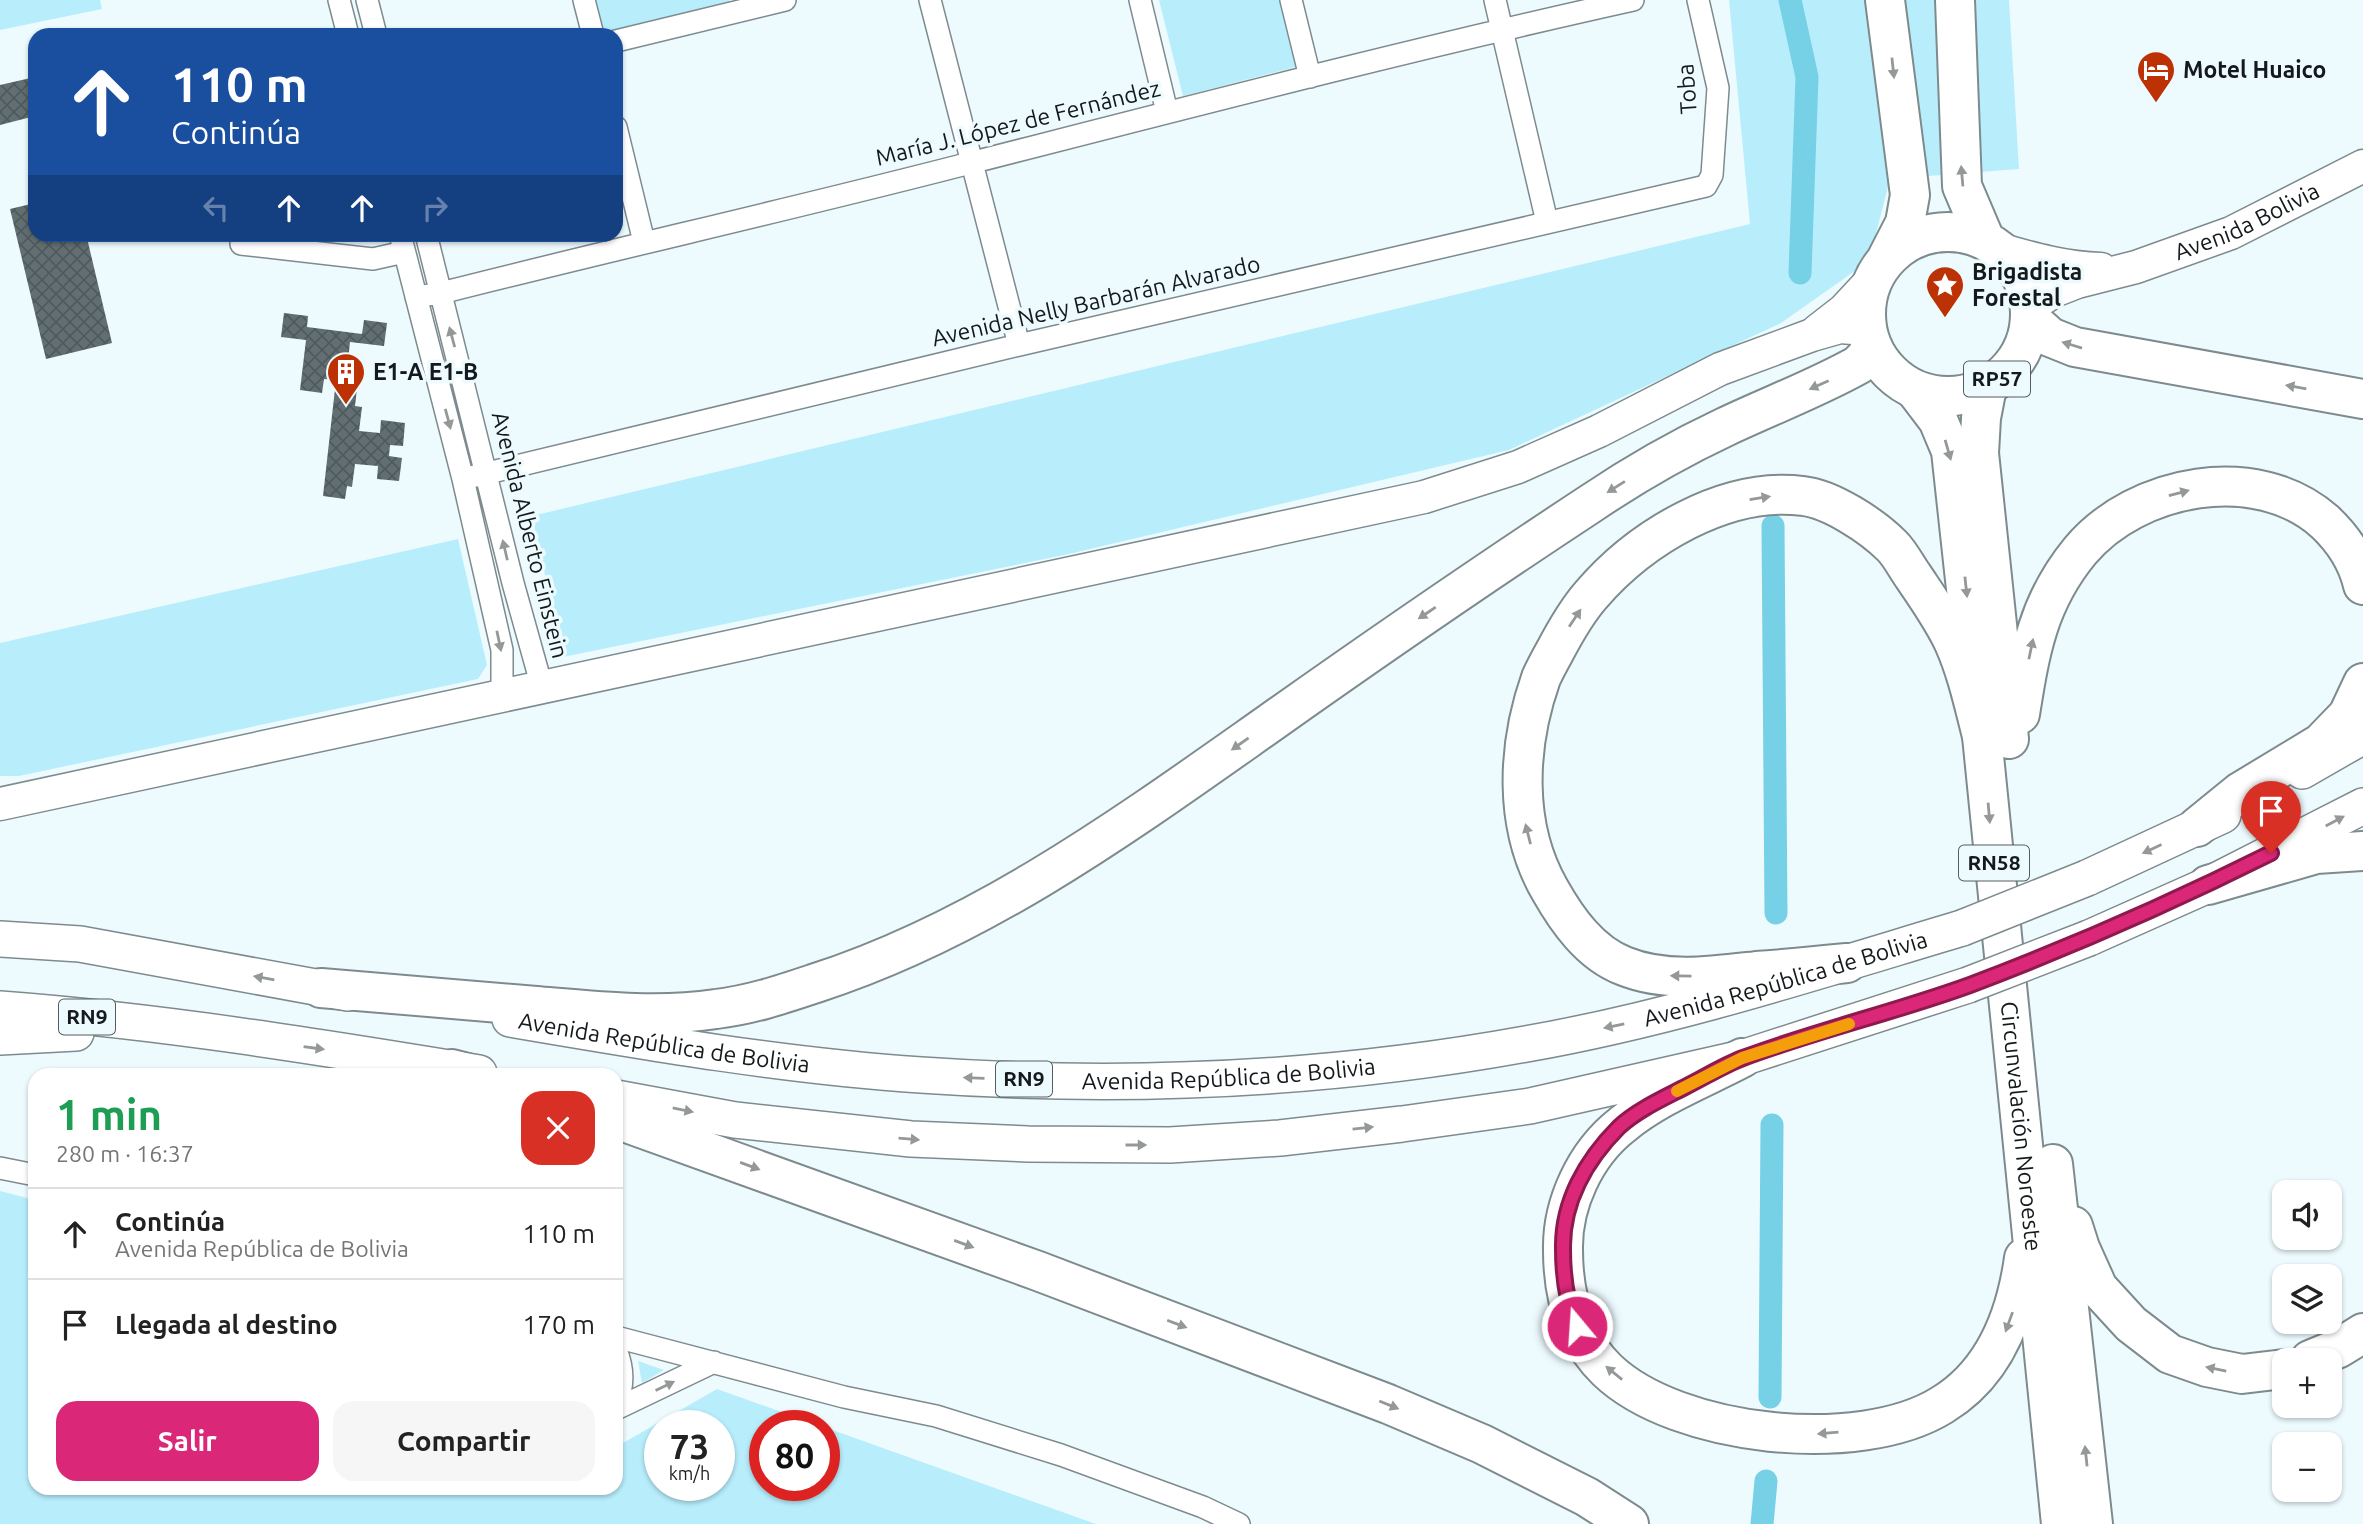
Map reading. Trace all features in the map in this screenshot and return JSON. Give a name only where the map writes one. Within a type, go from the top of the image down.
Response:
[{"type":"highway","points":[[321,988],[586,1010],[666,1013],[715,1010],[757,1002],[847,973],[902,951],[963,921],[1152,806],[1414,621],[1595,500],[1665,457],[1858,365],[1867,356],[1869,337],[1865,304],[1880,268],[1905,223],[1910,195],[1885,0]]},
{"type":"highway","points":[[1955,0],[1962,186],[1992,244],[2017,271],[2026,289],[2031,313],[2050,337],[2075,347],[2363,398]]},
{"type":"highway","points":[[1880,268],[1909,240],[1934,232],[1960,232],[1992,244]]},
{"type":"highway","name":"RP57","points":[[1869,337],[1882,364],[1898,380],[1930,396],[1952,397],[1987,387],[2009,370],[2024,347],[2031,313]]},
{"type":"highway","name":"RN58","points":[[1973,520],[1981,418],[1987,387]]},
{"type":"highway","name":"RN58","points":[[1916,391],[1938,420],[1973,520]]},
{"type":"highway","points":[[2011,764],[2031,645],[2042,612],[2058,580],[2082,549],[2120,517],[2176,494],[2206,487],[2240,485],[2271,491],[2296,501],[2341,537],[2359,569],[2363,585]]},
{"type":"highway","points":[[1847,963],[1675,977],[1621,966],[1591,946],[1561,908],[1541,874],[1526,829],[1522,768],[1529,722],[1542,676],[1564,634],[1590,596],[1636,552],[1679,523],[1720,506],[1765,496],[1804,496],[1829,504],[1857,518],[1893,547],[1928,598],[1954,643],[1982,736]]},
{"type":"highway","name":"Circunvalación Noroeste","points":[[1973,520],[1982,736],[2061,1524]]},
{"type":"highway","name":"Circunvalación Noroeste","points":[[1973,520],[2011,764],[2093,1524]]},
{"type":"highway","points":[[2197,827],[2240,792],[2321,743],[2348,715],[2363,683]]},
{"type":"highway","points":[[2208,885],[2316,854],[2363,850]]},
{"type":"highway","points":[[1742,1058],[1658,1101],[1621,1125],[1594,1155],[1571,1196],[1563,1231],[1563,1264],[1569,1307],[1586,1344],[1608,1370],[1642,1395],[1696,1418],[1782,1434],[1816,1434],[1883,1427],[1941,1406],[1982,1370],[2000,1344],[2010,1322],[2021,1278],[2031,1208]]},
{"type":"highway","points":[[623,1122],[1025,1267],[1388,1404],[1493,1450],[1587,1497],[1629,1524]]},
{"type":"highway","points":[[2053,1163],[2080,1248],[2098,1288],[2131,1324],[2170,1353],[2207,1367],[2242,1374],[2272,1370]]},
{"type":"highway","points":[[2339,1348],[2363,1333]]},
{"type":"main road","name":"Avenida República de Bolivia","points":[[0,939],[80,944],[321,988],[624,1038],[829,1066],[934,1076],[1144,1080],[1301,1073],[1526,1044],[1629,1023],[1847,963],[1962,928],[2087,878],[2197,827],[2363,736]]},
{"type":"main road","points":[[623,1099],[734,1120],[911,1139],[1028,1144],[1170,1145],[1279,1138],[1530,1106],[1742,1058],[1968,985],[2089,938],[2208,885],[2363,806]]},
{"type":"main road","points":[[0,925],[80,944]]},
{"type":"main road","name":"RN9","points":[[0,1009],[56,1013],[174,1028],[437,1068]]},
{"type":"main road","points":[[0,1037],[174,1028]]},
{"type":"street","points":[[339,0],[346,28]]},
{"type":"street","points":[[367,0],[374,28]]},
{"type":"street","points":[[584,0],[591,28]]},
{"type":"street","points":[[623,39],[742,5],[785,0]]},
{"type":"street","points":[[930,0],[1019,345]]},
{"type":"street","points":[[1140,0],[1167,111]]},
{"type":"street","points":[[1291,0],[1310,76]]},
{"type":"street","points":[[1496,0],[1547,222]]},
{"type":"street","name":"María J. López de Fernández","points":[[416,298],[972,163],[1167,111],[1633,0]]},
{"type":"street","name":"Toba","points":[[1698,0],[1718,88],[1712,175]]},
{"type":"street","points":[[623,156],[644,242]]},
{"type":"street","name":"Avenida Bolivia","points":[[2031,313],[2054,291],[2198,247],[2363,166]]},
{"type":"street","name":"Avenida Nelly Barbarán Alvarado","points":[[463,479],[1019,345],[1700,188],[1706,186],[1712,175]]},
{"type":"street","name":"Avenida Alberto Einstein","points":[[428,242],[513,583],[542,687]]},
{"type":"street","points":[[242,244],[373,258],[402,243],[463,479],[502,650],[502,696]]},
{"type":"street","points":[[1992,244],[2035,260],[2063,266],[2127,270]]},
{"type":"street","points":[[1812,335],[1844,310],[1880,268]]},
{"type":"street","points":[[0,804],[1424,497],[1518,467],[1599,431],[1720,369],[1812,335],[1840,327],[1869,337]]},
{"type":"street","points":[[0,1168],[28,1174]]},
{"type":"street","points":[[623,1339],[844,1397],[936,1416],[1061,1455],[1203,1507],[1239,1524]]},
{"type":"street","points":[[623,1404],[714,1362]]},
{"type":"shaded area","points":[[0,0],[100,0],[102,9],[0,30]]},
{"type":"shaded area","points":[[596,0],[729,0],[731,7],[623,33],[623,28],[602,28]]},
{"type":"shaded area","points":[[1159,0],[1287,0],[1303,65],[1183,96]]},
{"type":"shaded area","points":[[1729,0],[2009,0],[2019,169],[1890,179],[1869,261],[1781,323],[1509,450],[1069,554],[563,657],[532,516],[1750,224]]},
{"type":"shaded area","points":[[458,539],[487,665],[478,679],[19,776],[0,776],[0,643]]},
{"type":"shaded area","points":[[0,1191],[28,1198],[28,1495],[623,1495],[623,1443],[644,1431],[644,1501],[735,1501],[735,1410],[680,1410],[717,1389],[776,1410],[749,1410],[749,1501],[840,1501],[840,1433],[1096,1524],[0,1524]]},
{"type":"shaded area","points":[[638,1361],[664,1370],[642,1383]]},
{"type":"building","points":[[28,79],[28,118],[0,125],[0,85]]},
{"type":"building","points":[[28,205],[28,242],[88,242],[112,343],[46,359],[10,209]]},
{"type":"building","name":"E1-A E1-B","points":[[284,313],[308,316],[307,327],[362,334],[364,320],[387,323],[384,346],[350,342],[347,370],[359,371],[355,406],[362,407],[359,431],[380,433],[381,420],[405,423],[403,446],[390,445],[389,456],[402,458],[399,481],[377,479],[378,466],[355,464],[352,487],[347,486],[345,499],[323,496],[336,380],[324,379],[322,393],[300,390],[306,340],[281,337]]},
{"type":"waterway","points":[[1790,0],[1807,77],[1800,273]]},
{"type":"waterway","points":[[1773,526],[1776,913]]},
{"type":"waterway","points":[[1770,1397],[1772,1125]]},
{"type":"waterway","points":[[1762,1524],[1766,1481]]},
{"type":"slow traffic","points":[[1677,1091],[1742,1058],[1849,1024]]},
{"type":"place","name":"Motel Huaico","points":[[2156,104]]},
{"type":"place","name":"Brigadista Forestal","points":[[1945,319]]},
{"type":"place","name":"E1-A E1-B","points":[[346,406]]},
{"type":"route","points":[[1577,1326],[1569,1307],[1563,1264],[1563,1231],[1571,1196],[1594,1155],[1621,1125],[1658,1101],[1742,1058],[2017,967],[2208,885],[2271,853]]}]
